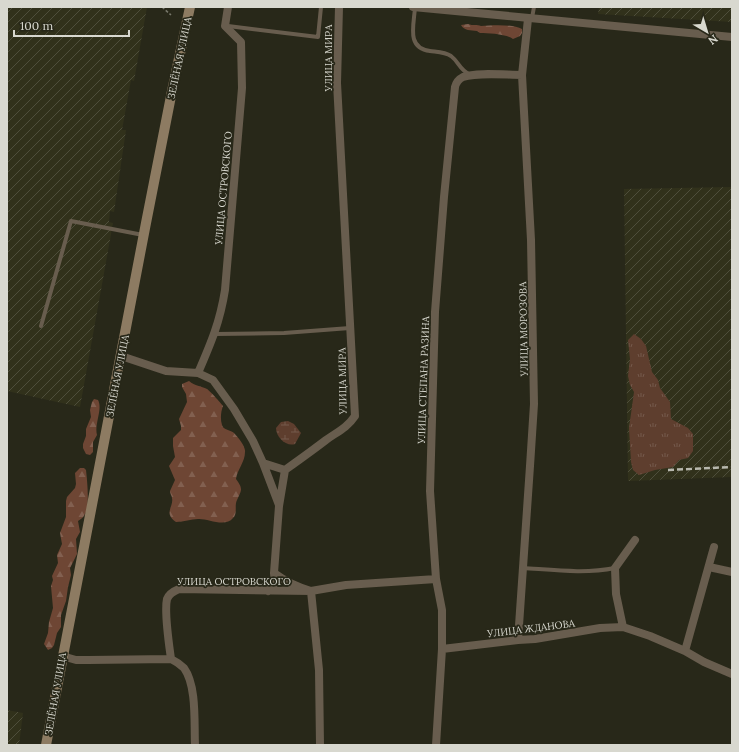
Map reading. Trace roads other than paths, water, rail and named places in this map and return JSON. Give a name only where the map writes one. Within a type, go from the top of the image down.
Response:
[{"type":"street","name":"ЗЕЛЁНАЯ УЛИЦА","points":[[46,745],[172,91],[190,7]]},
{"type":"street","points":[[225,26],[228,7]]},
{"type":"street","name":"УЛИЦА МИРА","points":[[285,470],[330,437],[343,430],[349,425],[355,416],[337,83],[339,7]]},
{"type":"street","points":[[414,7],[732,37]]},
{"type":"street","name":"УЛИЦА МОРОЗОВА","points":[[518,640],[534,404],[532,263],[522,75],[530,19]]},
{"type":"street","name":"УЛИЦА ОСТРОВСКОГО","points":[[198,373],[215,334],[221,314],[225,290],[242,88],[241,42],[225,26]]},
{"type":"street","name":"УЛИЦА СТЕПАНА РАЗИНА","points":[[436,745],[442,650],[442,610],[436,579],[430,491],[435,312],[455,87],[457,82],[463,77],[522,75]]},
{"type":"street","points":[[121,356],[166,371],[198,373],[213,380],[234,409],[253,441],[279,506]]},
{"type":"street","points":[[263,463],[285,470],[279,506],[274,573],[275,583],[268,591]]},
{"type":"street","points":[[623,627],[616,594],[615,568],[634,540]]},
{"type":"street","points":[[685,651],[714,547]]},
{"type":"street","points":[[709,566],[732,572]]},
{"type":"street","points":[[274,573],[288,583],[311,592],[319,670],[320,745]]},
{"type":"street","name":"УЛИЦА ОСТРОВСКОГО","points":[[171,659],[167,598],[172,592],[179,589],[311,592],[346,585],[436,579]]},
{"type":"street","name":"УЛИЦА ЖДАНОВА","points":[[442,650],[535,639],[600,628],[623,627],[650,636],[685,651],[704,662],[732,674]]},
{"type":"street","points":[[62,656],[76,660],[171,659],[178,663],[184,668],[190,680],[195,745]]},
{"type":"lane","points":[[225,26],[318,37],[322,7]]},
{"type":"lane","points":[[414,7],[413,34],[414,41],[417,46],[422,50],[442,52],[451,56],[457,62],[462,71],[473,76]]},
{"type":"lane","points":[[530,19],[534,7]]},
{"type":"lane","points":[[41,326],[71,221],[144,235]]},
{"type":"lane","points":[[215,334],[351,328]]},
{"type":"lane","points":[[524,568],[584,572],[615,568]]},
{"type":"railway","points":[[668,470],[732,467]]}]
